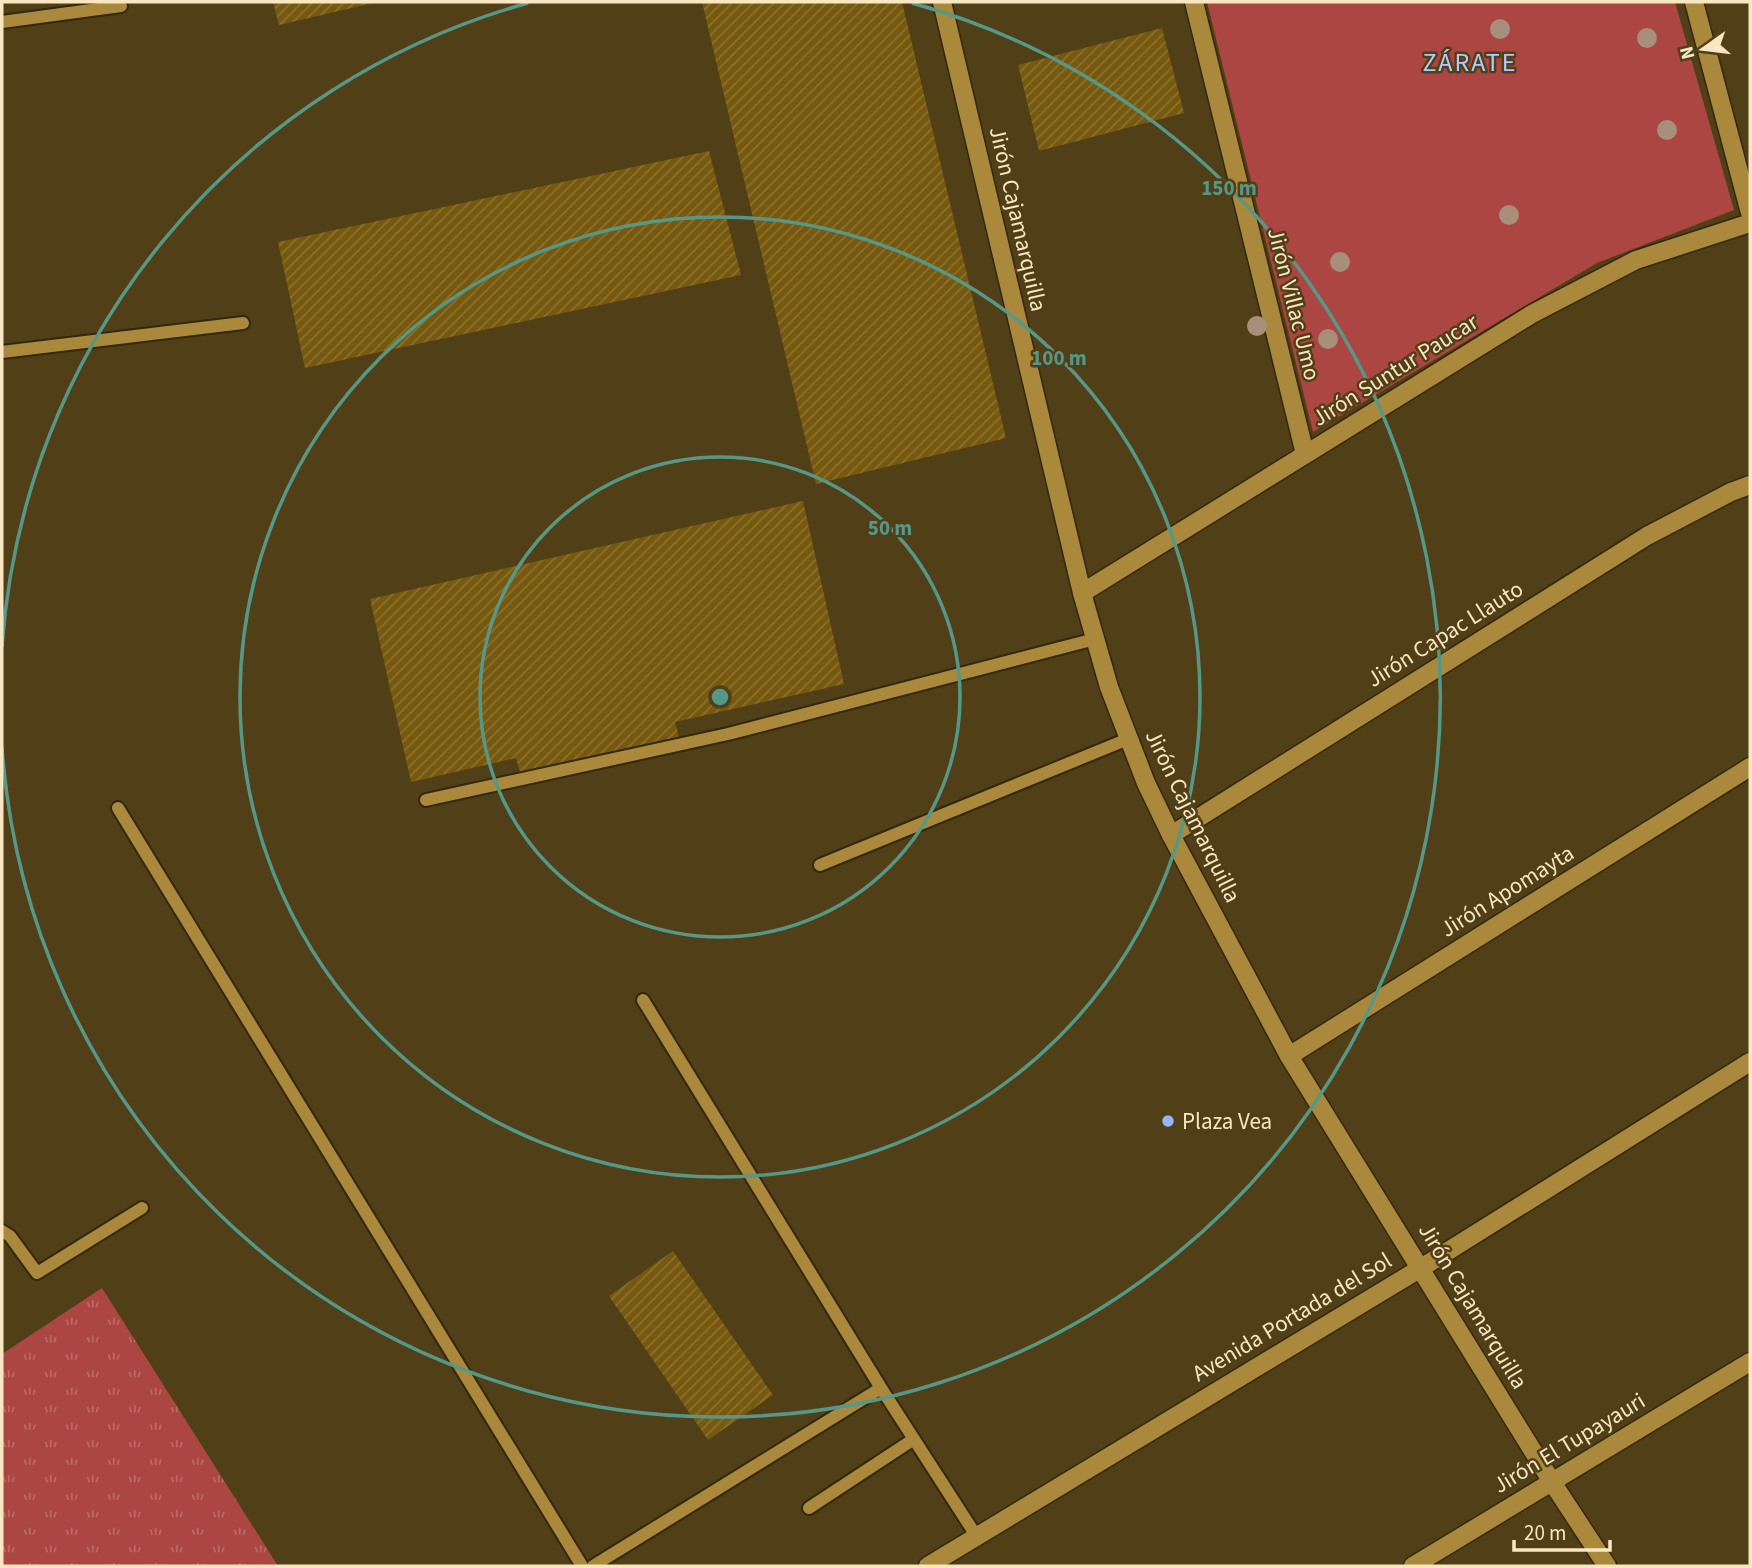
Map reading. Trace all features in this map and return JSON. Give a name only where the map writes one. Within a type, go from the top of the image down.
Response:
[{"type":"street","name":"Jirón Cajamarquilla","points":[[942,2],[1082,593],[1109,687],[1128,739],[1171,835],[1289,1056],[1552,1482],[1607,1566]]},
{"type":"street","name":"Jirón Villac Umo","points":[[1194,2],[1305,454]]},
{"type":"street","points":[[1694,2],[1750,213]]},
{"type":"street","name":"Jirón Suntur Paucar","points":[[1082,593],[1532,314],[1636,260],[1750,223]]},
{"type":"street","name":"Jirón Capac Llauto","points":[[1171,835],[1647,536],[1731,492],[1750,485]]},
{"type":"street","name":"Jirón Apomayta","points":[[1289,1056],[1750,767]]},
{"type":"street","name":"Avenida Portada del Sol","points":[[928,1566],[1421,1268],[1750,1062]]},
{"type":"street","name":"Jirón El Tupayauri","points":[[1413,1566],[1750,1362]]},
{"type":"lane","points":[[2,22],[121,6]]},
{"type":"lane","points":[[2,352],[243,323]]},
{"type":"lane","points":[[426,800],[728,734],[1095,639]]},
{"type":"lane","points":[[821,865],[1128,739]]},
{"type":"lane","points":[[118,808],[582,1566]]},
{"type":"lane","points":[[643,1000],[881,1388],[977,1537]]},
{"type":"lane","points":[[2,1231],[10,1236],[37,1273],[142,1208]]},
{"type":"lane","points":[[593,1566],[881,1388]]},
{"type":"lane","points":[[808,1508],[914,1439]]},
{"type":"green space","points":[[1207,2],[1675,2],[1734,210],[1597,263],[1313,432]]},
{"type":"green space","points":[[102,1288],[278,1566],[2,1566],[2,1354]]},
{"type":"building","points":[[273,2],[373,2],[373,3],[279,25]]},
{"type":"building","points":[[702,2],[902,2],[1006,438],[816,484]]},
{"type":"building","points":[[1162,28],[1184,113],[1039,151],[1018,65]]},
{"type":"building","points":[[709,151],[741,275],[305,368],[278,242]]},
{"type":"building","points":[[803,501],[844,684],[675,722],[679,737],[520,772],[516,758],[411,782],[370,599]]},
{"type":"building","points":[[673,1251],[773,1395],[708,1440],[609,1296]]},
{"type":"place","name":"Plaza Vea","points":[[1168,1121]]},
{"type":"district","name":"ZÁRATE","points":[[1470,62]]}]
